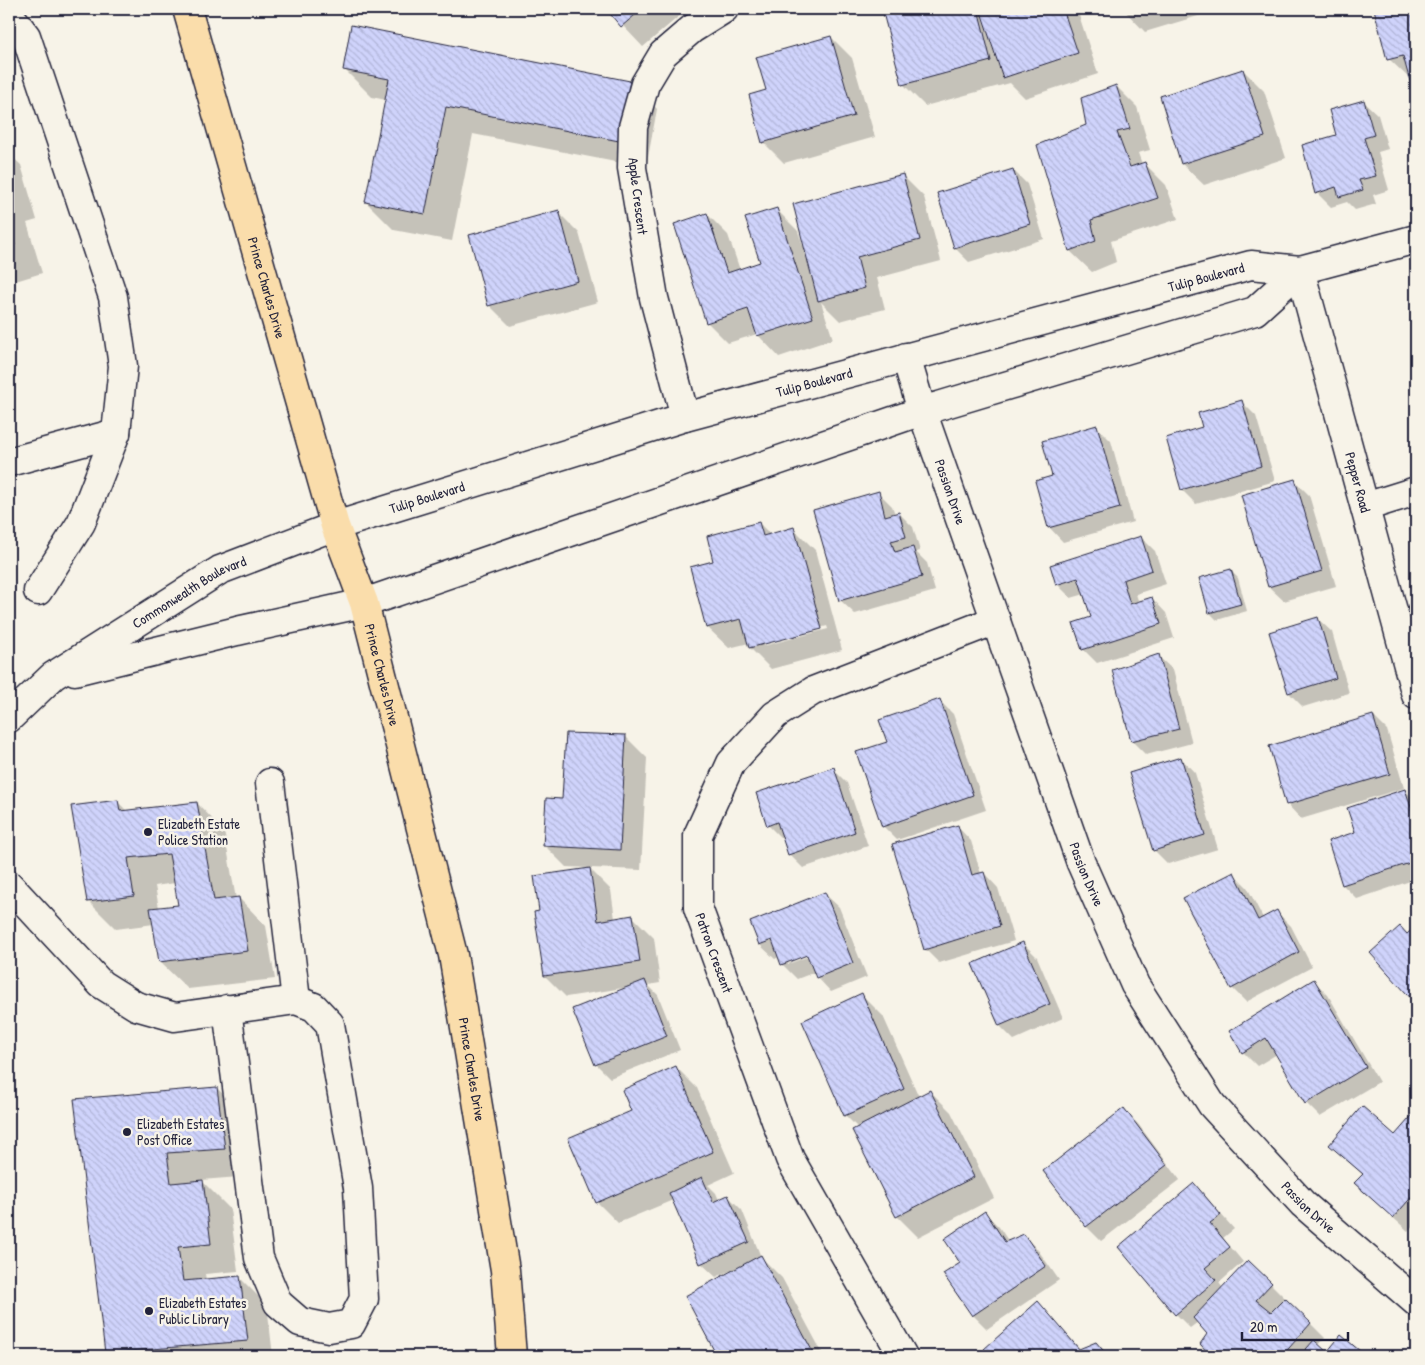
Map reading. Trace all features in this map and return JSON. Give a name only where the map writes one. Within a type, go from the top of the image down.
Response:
[{"type":"highway","name":"Prince Charles Drive","points":[[187,9],[335,526],[364,603],[453,954],[505,1270],[512,1356]]},
{"type":"street","name":"Apple Crescent","points":[[685,416],[654,298],[632,168],[633,127],[645,84],[663,54],[692,29],[724,9]]},
{"type":"street","points":[[9,14],[26,36],[113,297],[123,366],[116,433],[81,523],[38,592]]},
{"type":"street","name":"Tulip Boulevard","points":[[335,526],[685,416],[1251,265],[1300,270],[1416,239]]},
{"type":"street","name":"Tulip Boulevard","points":[[364,603],[922,411],[1255,311],[1300,270]]},
{"type":"street","name":"Pepper Road","points":[[1300,270],[1416,695]]},
{"type":"street","name":"Passion Drive","points":[[906,357],[922,411],[1081,863],[1135,985],[1212,1105],[1303,1204],[1416,1302]]},
{"type":"street","points":[[9,462],[116,433]]},
{"type":"street","points":[[1365,507],[1416,491]]},
{"type":"street","name":"Commonwealth Boulevard","points":[[9,718],[53,676],[220,570],[335,526]]},
{"type":"street","name":"Commonwealth Boulevard","points":[[53,676],[237,631],[364,603]]},
{"type":"street","name":"Patron Crescent","points":[[903,1356],[790,1158],[698,908],[698,835],[730,763],[775,715],[813,691],[996,620]]},
{"type":"street","points":[[270,783],[296,1000]]},
{"type":"street","points":[[9,885],[101,984],[136,1006],[175,1018],[227,1009],[296,1000],[314,1007],[330,1024],[358,1188],[364,1299],[351,1324],[330,1328],[300,1322],[278,1303],[259,1258],[227,1009]]},
{"type":"building","points":[[606,9],[642,9],[621,27]]},
{"type":"building","points":[[882,9],[914,9],[915,14],[934,9],[978,9],[991,61],[902,85]]},
{"type":"building","points":[[980,9],[1063,9],[1078,53],[1003,78]]},
{"type":"building","points":[[1374,9],[1416,9],[1416,103],[1403,56],[1387,60]]},
{"type":"building","points":[[351,25],[630,81],[619,141],[446,107],[425,214],[365,202],[389,79],[343,70]]},
{"type":"building","points":[[831,36],[854,116],[762,143],[749,95],[766,90],[756,57]]},
{"type":"building","points":[[1243,69],[1265,137],[1181,164],[1160,96]]},
{"type":"building","points":[[1116,85],[1130,129],[1117,132],[1130,167],[1145,162],[1158,198],[1091,220],[1096,241],[1069,251],[1037,145],[1086,125],[1081,98]]},
{"type":"building","points":[[1364,100],[1374,135],[1364,138],[1376,176],[1359,180],[1363,190],[1339,197],[1336,187],[1315,194],[1302,145],[1336,135],[1329,110]]},
{"type":"building","points":[[1013,169],[1030,224],[954,248],[937,193]]},
{"type":"building","points":[[903,174],[920,240],[857,257],[865,288],[818,301],[793,204]]},
{"type":"building","points":[[777,208],[813,318],[757,336],[748,309],[706,323],[674,224],[707,213],[727,273],[760,262],[745,218]]},
{"type":"building","points":[[559,210],[578,281],[488,306],[469,235]]},
{"type":"building","points":[[9,224],[15,245],[9,247]]},
{"type":"building","points":[[1242,400],[1261,466],[1181,490],[1166,438],[1202,427],[1198,413]]},
{"type":"building","points":[[1097,425],[1120,508],[1048,528],[1035,481],[1052,476],[1042,441]]},
{"type":"building","points":[[1295,479],[1322,571],[1268,587],[1241,495]]},
{"type":"building","points":[[879,491],[885,516],[899,512],[906,537],[891,541],[895,552],[913,547],[922,577],[839,601],[813,510]]},
{"type":"building","points":[[759,522],[763,536],[794,527],[822,629],[749,648],[741,619],[706,628],[690,567],[713,561],[707,536]]},
{"type":"building","points":[[1141,536],[1152,570],[1123,580],[1130,604],[1152,597],[1161,624],[1082,650],[1073,623],[1091,617],[1078,578],[1056,585],[1050,565]]},
{"type":"building","points":[[1231,569],[1241,604],[1209,613],[1199,578]]},
{"type":"building","points":[[1318,617],[1336,678],[1288,693],[1269,632]]},
{"type":"building","points":[[1159,654],[1179,729],[1131,741],[1112,670]]},
{"type":"building","points":[[940,699],[973,795],[882,827],[856,752],[887,742],[879,720]]},
{"type":"building","points":[[1373,715],[1390,774],[1286,805],[1269,746]]},
{"type":"building","points":[[566,733],[626,735],[620,850],[543,846],[546,798],[562,799]]},
{"type":"building","points":[[1181,757],[1205,835],[1153,851],[1129,773]]},
{"type":"building","points":[[834,767],[855,832],[788,855],[777,822],[767,826],[756,793]]},
{"type":"building","points":[[1405,789],[1416,822],[1416,861],[1342,885],[1328,841],[1355,832],[1347,808]]},
{"type":"building","points":[[118,800],[120,811],[197,802],[214,900],[239,897],[248,951],[159,962],[150,908],[178,905],[169,854],[128,858],[134,896],[87,902],[71,806]]},
{"type":"building","points":[[958,825],[972,875],[984,872],[1000,926],[924,950],[892,844]]},
{"type":"building","points":[[590,868],[598,921],[633,915],[640,962],[544,976],[534,912],[539,911],[534,876]]},
{"type":"building","points":[[1234,872],[1258,920],[1277,910],[1299,952],[1231,989],[1183,898]]},
{"type":"building","points":[[825,892],[853,963],[816,978],[807,955],[781,965],[772,940],[759,945],[750,922]]},
{"type":"building","points":[[1400,926],[1407,934],[1416,926],[1416,1004],[1370,953]]},
{"type":"building","points":[[1023,942],[1050,1004],[999,1026],[972,964]]},
{"type":"building","points":[[1314,979],[1366,1067],[1305,1104],[1266,1038],[1242,1053],[1229,1031]]},
{"type":"building","points":[[645,980],[667,1036],[595,1065],[572,1009]]},
{"type":"building","points":[[862,993],[904,1089],[844,1116],[802,1021]]},
{"type":"building","points":[[676,1066],[713,1152],[596,1203],[568,1138],[631,1111],[622,1090]]},
{"type":"building","points":[[217,1087],[225,1149],[167,1153],[171,1183],[203,1180],[211,1244],[178,1247],[183,1281],[240,1276],[248,1341],[105,1353],[74,1099]]},
{"type":"building","points":[[930,1090],[974,1177],[896,1217],[852,1130]]},
{"type":"building","points":[[1362,1106],[1395,1135],[1416,1111],[1416,1192],[1393,1218],[1354,1183],[1363,1174],[1329,1145]]},
{"type":"building","points":[[1124,1108],[1167,1165],[1086,1227],[1043,1171]]},
{"type":"building","points":[[702,1177],[713,1202],[728,1195],[749,1242],[700,1264],[669,1193]]},
{"type":"building","points":[[1194,1183],[1221,1215],[1210,1223],[1230,1247],[1205,1268],[1216,1280],[1175,1315],[1118,1247]]},
{"type":"building","points":[[985,1211],[1005,1242],[1024,1234],[1046,1266],[972,1316],[943,1274],[960,1263],[944,1239]]},
{"type":"building","points":[[761,1255],[815,1356],[717,1356],[685,1296]]},
{"type":"building","points":[[1248,1260],[1272,1283],[1256,1300],[1271,1312],[1285,1298],[1311,1323],[1282,1356],[1211,1356],[1200,1344],[1207,1334],[1193,1318]]},
{"type":"building","points":[[1038,1301],[1079,1349],[1096,1342],[1108,1356],[990,1356],[984,1349]]},
{"type":"building","points":[[1341,1335],[1366,1356],[1300,1356],[1314,1340],[1327,1352]]},
{"type":"place","name":"Elizabeth Estate Police Station","points":[[148,832]]},
{"type":"place","name":"Elizabeth Estates Post Office","points":[[127,1132]]},
{"type":"place","name":"Elizabeth Estates Public Library","points":[[149,1311]]}]
